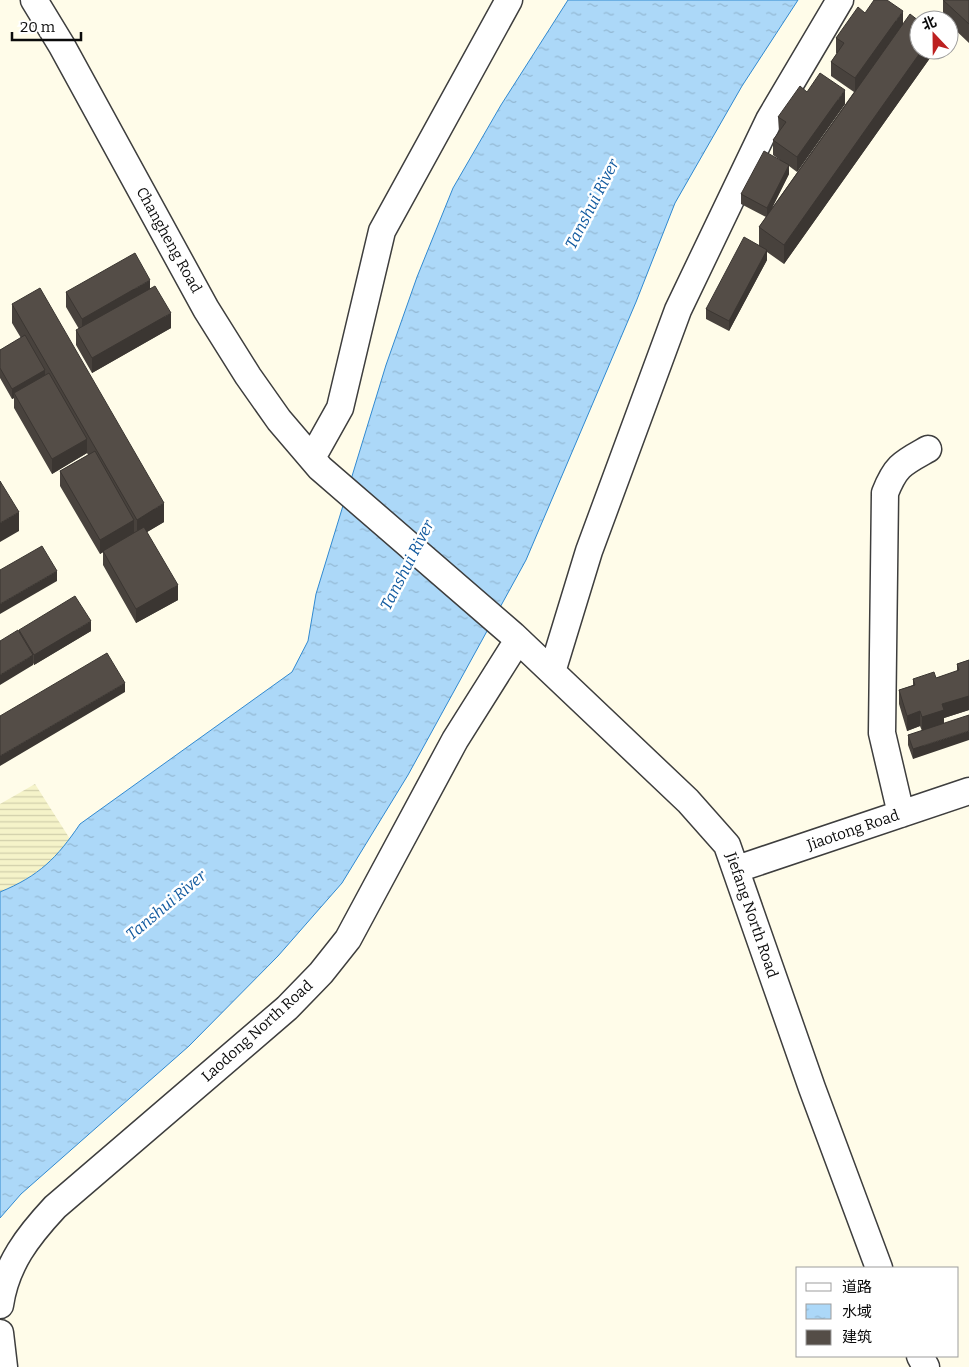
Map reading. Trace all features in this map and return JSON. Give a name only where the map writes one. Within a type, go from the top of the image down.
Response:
[{"type":"street","name":"Changheng Road","points":[[34,0],[62,46],[206,309],[262,397],[316,463],[515,637]]},
{"type":"street","points":[[316,463],[340,408],[382,231],[509,0]]},
{"type":"street","points":[[552,672],[589,551],[678,310],[769,120],[840,0]]},
{"type":"street","points":[[901,814],[882,733],[885,492],[893,472],[907,460],[928,449]]},
{"type":"street","name":"Jiefang North Road","points":[[515,637],[688,801],[727,845],[737,869],[812,1088],[879,1267]]},
{"type":"street","name":"Laodong North Road","points":[[0,1305],[12,1264],[29,1234],[55,1207],[287,1008],[321,973],[348,939],[455,740],[515,637]]},
{"type":"street","name":"Jiaotong Road","points":[[737,869],[969,791]]},
{"type":"street","points":[[0,1333],[4,1367]]},
{"type":"shaded area","points":[[35,784],[70,839],[48,864],[20,883],[0,892],[0,804]]},
{"type":"water","name":"Tanshui River","points":[[568,0],[798,0],[742,86],[675,203],[636,302],[526,560],[408,775],[342,883],[278,956],[189,1046],[21,1194],[0,1218],[0,892],[26,879],[46,865],[63,847],[80,824],[292,672],[308,641],[316,594],[386,365],[417,277],[453,188],[501,105]]},
{"type":"building","points":[[874,0],[887,0],[903,11],[855,78],[831,62],[844,43],[836,38],[858,7],[865,13]]},
{"type":"building","points":[[943,0],[969,0],[969,24],[959,15],[959,10],[954,10]]},
{"type":"building","points":[[909,15],[909,60],[915,60],[784,245],[759,227]]},
{"type":"building","points":[[820,73],[845,90],[797,157],[773,140],[786,122],[778,117],[800,86],[807,92]]},
{"type":"building","points":[[764,151],[789,165],[767,208],[741,194]]},
{"type":"building","points":[[744,237],[767,250],[729,321],[706,309]]},
{"type":"building","points":[[135,253],[150,280],[82,319],[66,292]]},
{"type":"building","points":[[155,286],[171,313],[92,358],[76,330]]},
{"type":"building","points":[[40,288],[164,503],[137,520],[12,304]]},
{"type":"building","points":[[25,335],[45,370],[12,389],[0,368],[0,350]]},
{"type":"building","points":[[49,373],[87,439],[52,459],[14,393]]},
{"type":"building","points":[[95,451],[134,520],[100,540],[60,471]]},
{"type":"building","points":[[0,481],[19,512],[0,523]]},
{"type":"building","points":[[144,527],[178,585],[136,609],[103,551]]},
{"type":"building","points":[[42,546],[57,571],[0,604],[0,570]]},
{"type":"building","points":[[75,596],[91,621],[34,655],[19,630]]},
{"type":"building","points":[[18,630],[33,655],[0,675],[0,641]]},
{"type":"building","points":[[107,653],[125,683],[0,756],[0,716]]},
{"type":"building","points":[[969,660],[969,696],[942,704],[944,710],[922,717],[920,711],[907,716],[899,690],[915,685],[913,679],[934,672],[936,678],[959,670],[957,664]]},
{"type":"building","points":[[969,715],[969,731],[913,749],[908,735]]}]
